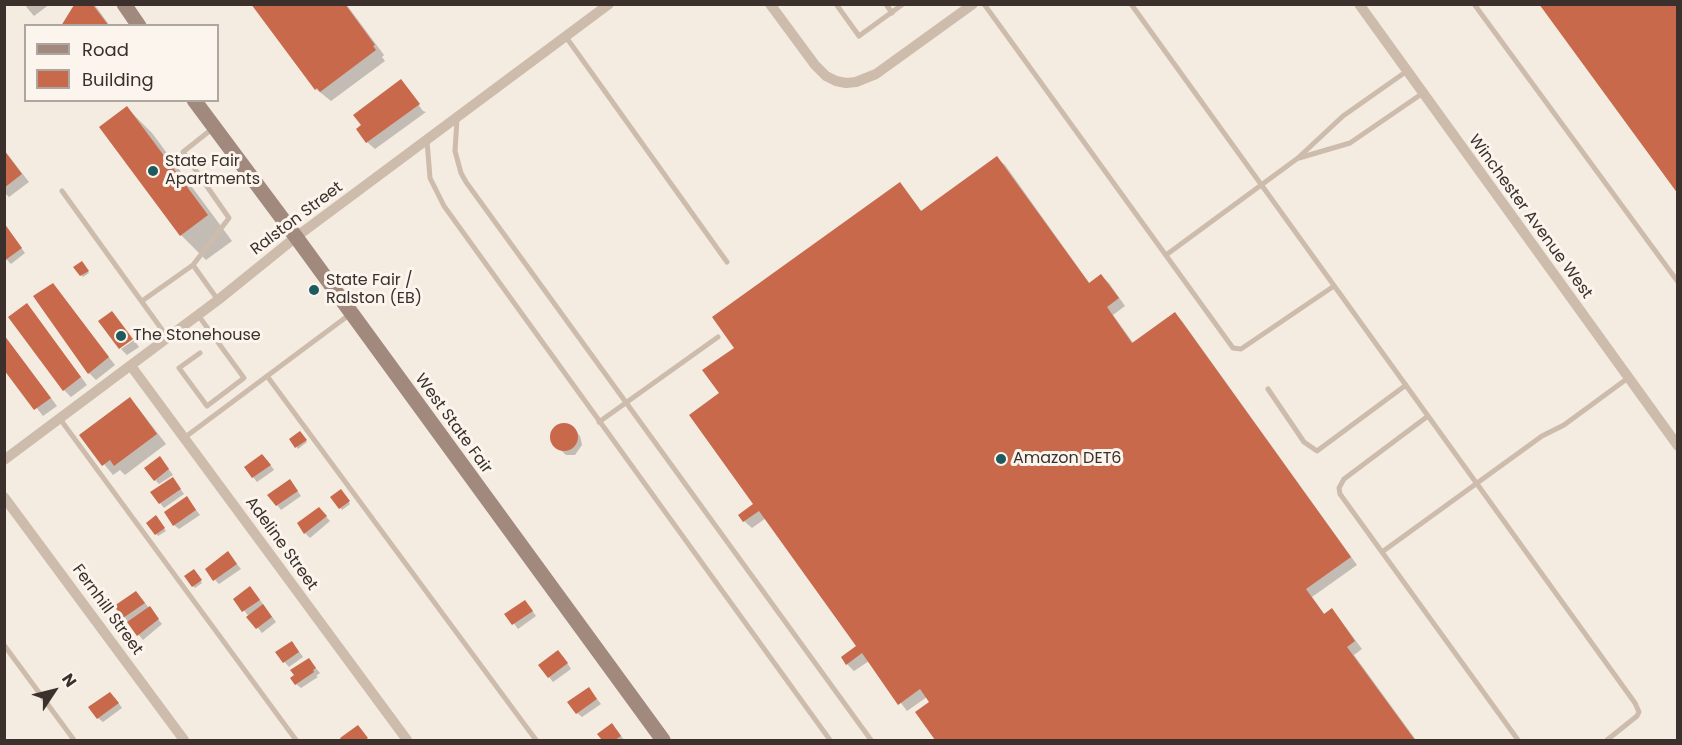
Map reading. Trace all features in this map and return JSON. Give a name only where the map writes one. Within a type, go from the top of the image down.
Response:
[{"type":"street","points":[[124,4],[139,24]]},
{"type":"street","name":"Ralston Street","points":[[4,460],[218,300],[296,237],[609,4]]},
{"type":"street","points":[[770,4],[815,65],[826,76],[836,81],[856,82],[887,66],[973,4]]},
{"type":"street","name":"Winchester Avenue West","points":[[1359,4],[1677,446]]},
{"type":"street","name":"West State Fair","points":[[195,102],[663,741]]},
{"type":"street","name":"Adeline Street","points":[[130,366],[407,741]]},
{"type":"street","name":"Fernhill Street","points":[[4,497],[184,741]]},
{"type":"lane","points":[[836,4],[859,36],[903,4]]},
{"type":"lane","points":[[886,4],[892,13]]},
{"type":"lane","points":[[984,4],[1233,348],[1241,349],[1334,286]]},
{"type":"lane","points":[[1131,4],[1638,708],[1637,716],[1633,721],[1607,741]]},
{"type":"lane","points":[[1474,4],[1677,282]]},
{"type":"lane","points":[[566,37],[727,262]]},
{"type":"lane","points":[[1166,255],[1298,159],[1343,116],[1407,71]]},
{"type":"lane","points":[[1298,159],[1350,143],[1423,93]]},
{"type":"lane","points":[[457,119],[455,151],[466,182],[871,741]]},
{"type":"lane","points":[[142,301],[193,265],[230,218],[183,152],[214,128]]},
{"type":"lane","points":[[427,141],[430,178],[444,206],[830,741]]},
{"type":"lane","points":[[62,191],[168,338]]},
{"type":"lane","points":[[193,265],[218,300]]},
{"type":"lane","points":[[184,438],[350,314]]},
{"type":"lane","points":[[198,315],[244,378],[207,406],[179,368],[200,353]]},
{"type":"lane","points":[[599,422],[718,337]]},
{"type":"lane","points":[[267,376],[536,741]]},
{"type":"lane","points":[[1382,552],[1542,436],[1564,425],[1628,378]]},
{"type":"lane","points":[[1268,388],[1304,442],[1317,451],[1406,385]]},
{"type":"lane","points":[[1428,416],[1344,479],[1339,488],[1343,500],[1518,741]]},
{"type":"lane","points":[[60,419],[296,741]]},
{"type":"lane","points":[[4,645],[74,741]]},
{"type":"building","points":[[251,4],[345,4],[375,45],[373,46],[376,50],[320,92],[317,88],[315,90]]},
{"type":"building","points":[[1539,4],[1678,4],[1678,194]]},
{"type":"building","points":[[74,5],[93,5],[107,24],[62,24]]},
{"type":"building","points":[[401,79],[420,104],[366,143],[356,129],[361,125],[353,115]]},
{"type":"building","name":"State Fair Apartments","points":[[127,106],[208,215],[180,236],[99,127]]},
{"type":"building","points":[[4,150],[22,174],[4,188]]},
{"type":"building","name":"Amazon DET6","points":[[997,156],[1089,283],[1101,274],[1119,298],[1107,307],[1132,343],[1175,312],[1351,557],[1306,589],[1324,614],[1332,608],[1355,641],[1347,647],[1415,740],[935,740],[915,712],[929,702],[920,689],[898,705],[862,653],[846,665],[841,657],[856,646],[759,511],[743,522],[738,515],[753,504],[689,415],[719,393],[702,370],[734,348],[712,317],[900,182],[921,211]]},
{"type":"building","points":[[4,223],[22,248],[4,261]]},
{"type":"building","points":[[82,261],[89,271],[80,276],[73,267]]},
{"type":"building","points":[[53,283],[109,357],[88,374],[33,296]]},
{"type":"building","points":[[27,303],[81,377],[63,391],[8,317]]},
{"type":"building","points":[[112,311],[133,339],[119,349],[98,321]]},
{"type":"building","points":[[4,335],[51,398],[34,410],[4,370]]},
{"type":"building","points":[[130,397],[157,434],[114,466],[110,460],[102,466],[79,435]]},
{"type":"building","points":[[564,423],[574,427],[578,437],[574,447],[564,451],[554,447],[550,437],[554,427]]},
{"type":"building","points":[[300,431],[307,440],[295,448],[289,439]]},
{"type":"building","points":[[262,454],[271,465],[252,478],[244,467]]},
{"type":"building","points":[[160,456],[169,469],[154,481],[144,468]]},
{"type":"building","points":[[173,477],[181,489],[159,504],[150,492]]},
{"type":"building","points":[[290,479],[298,491],[276,506],[267,495]]},
{"type":"building","points":[[341,489],[350,501],[339,509],[330,497]]},
{"type":"building","points":[[187,496],[196,510],[173,526],[164,512]]},
{"type":"building","points":[[319,507],[327,516],[304,534],[297,523]]},
{"type":"building","points":[[156,515],[165,528],[155,535],[146,523]]},
{"type":"building","points":[[228,551],[237,564],[213,581],[205,569]]},
{"type":"building","points":[[194,569],[202,580],[192,587],[184,576]]},
{"type":"building","points":[[250,586],[260,600],[242,612],[233,599]]},
{"type":"building","points":[[136,591],[145,603],[123,618],[114,606]]},
{"type":"building","points":[[525,600],[533,611],[512,625],[504,614]]},
{"type":"building","points":[[263,604],[272,617],[256,629],[246,617]]},
{"type":"building","points":[[150,606],[159,619],[137,636],[127,622]]},
{"type":"building","points":[[292,641],[299,652],[283,663],[275,652]]},
{"type":"building","points":[[558,650],[568,663],[548,678],[538,665]]},
{"type":"building","points":[[309,658],[316,668],[314,672],[295,685],[290,678],[294,675],[290,670]]},
{"type":"building","points":[[589,687],[597,699],[576,714],[567,702]]},
{"type":"building","points":[[110,692],[119,703],[97,719],[88,707]]},
{"type":"building","points":[[612,723],[621,736],[615,740],[602,740],[597,734]]},
{"type":"building","points":[[358,725],[368,738],[341,740],[340,738]]},
{"type":"place","name":"State Fair Apartments","points":[[153,171]]},
{"type":"place","name":"State Fair / Ralston (EB)","points":[[314,290]]},
{"type":"place","name":"The Stonehouse","points":[[121,336]]},
{"type":"place","name":"Amazon DET6","points":[[1001,459]]}]
